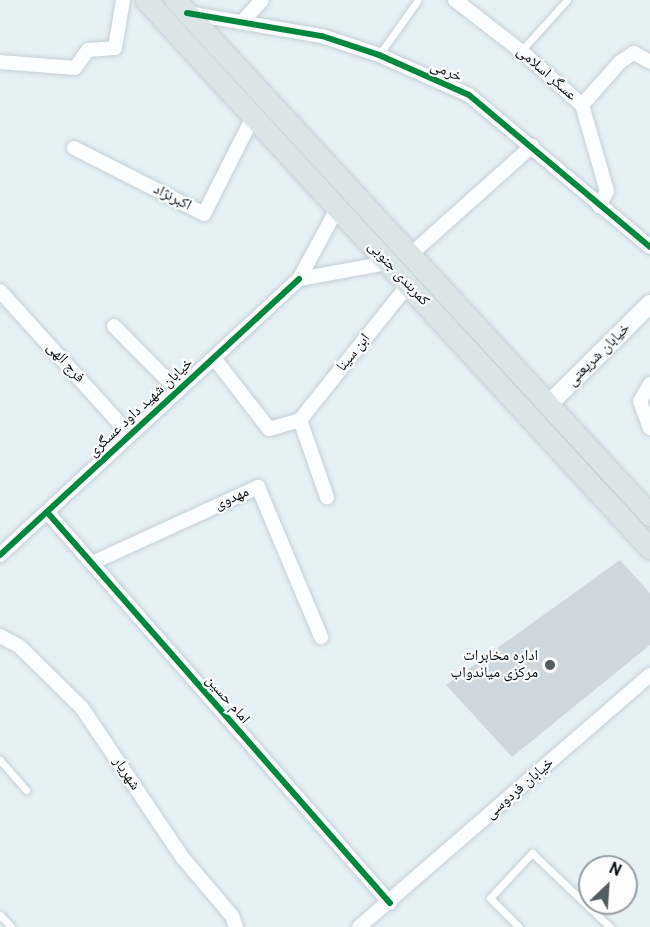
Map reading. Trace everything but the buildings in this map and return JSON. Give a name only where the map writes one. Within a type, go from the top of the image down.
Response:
[{"type":"main road","name":"کمربندی جنوبی","points":[[146,0],[650,548]]},
{"type":"main road","name":"کمربندی جنوبی","points":[[181,7],[650,514]]},
{"type":"main road","name":"خیابان شریعتی","points":[[548,405],[650,304]]},
{"type":"main road","points":[[533,421],[548,405]]},
{"type":"street","points":[[0,62],[75,68],[88,50],[115,48],[123,0]]},
{"type":"street","points":[[243,21],[262,0]]},
{"type":"street","name":"عسگر اسلامی","points":[[464,2],[582,105],[607,191],[599,206]]},
{"type":"street","name":"خرمی","points":[[181,7],[322,36],[379,55],[469,95],[650,247]]},
{"type":"street","points":[[582,105],[620,62],[634,53],[650,62]]},
{"type":"street","name":"اکبرنژاد","points":[[74,148],[204,214],[253,117]]},
{"type":"street","points":[[410,255],[532,146]]},
{"type":"street","points":[[299,279],[338,209]]},
{"type":"street","points":[[299,279],[387,263]]},
{"type":"street","name":"خیابان شهید داود عسگری","points":[[0,555],[299,279]]},
{"type":"street","name":"ابن سینا","points":[[300,420],[408,285]]},
{"type":"street","name":"فرج الهی","points":[[0,291],[130,435]]},
{"type":"street","points":[[114,326],[178,391]]},
{"type":"street","points":[[214,358],[269,429],[300,420],[327,496]]},
{"type":"street","points":[[650,384],[640,401],[650,428]]},
{"type":"street","name":"مهدوی","points":[[92,563],[258,487],[321,637]]},
{"type":"street","name":"امام حسین","points":[[47,512],[390,903]]},
{"type":"street","name":"شهریار","points":[[0,636],[19,645],[82,708],[182,857],[232,916],[236,927]]},
{"type":"street","name":"خیابان فردوسی","points":[[359,927],[390,903],[650,675]]},
{"type":"lane","points":[[379,55],[418,0]]},
{"type":"lane","points":[[521,51],[567,0]]},
{"type":"lane","points":[[0,760],[26,790]]},
{"type":"lane","points":[[519,927],[490,898],[532,853],[610,927]]},
{"type":"lane","points":[[0,915],[11,927]]},
{"type":"cycle path","points":[[187,13],[322,36],[379,55],[469,95],[650,247]]},
{"type":"cycle path","points":[[0,555],[299,279]]},
{"type":"cycle path","points":[[47,512],[390,903]]},
{"type":"place","name":"اداره مخابرات مرکزی میاندواب","points":[[550,665]]}]
